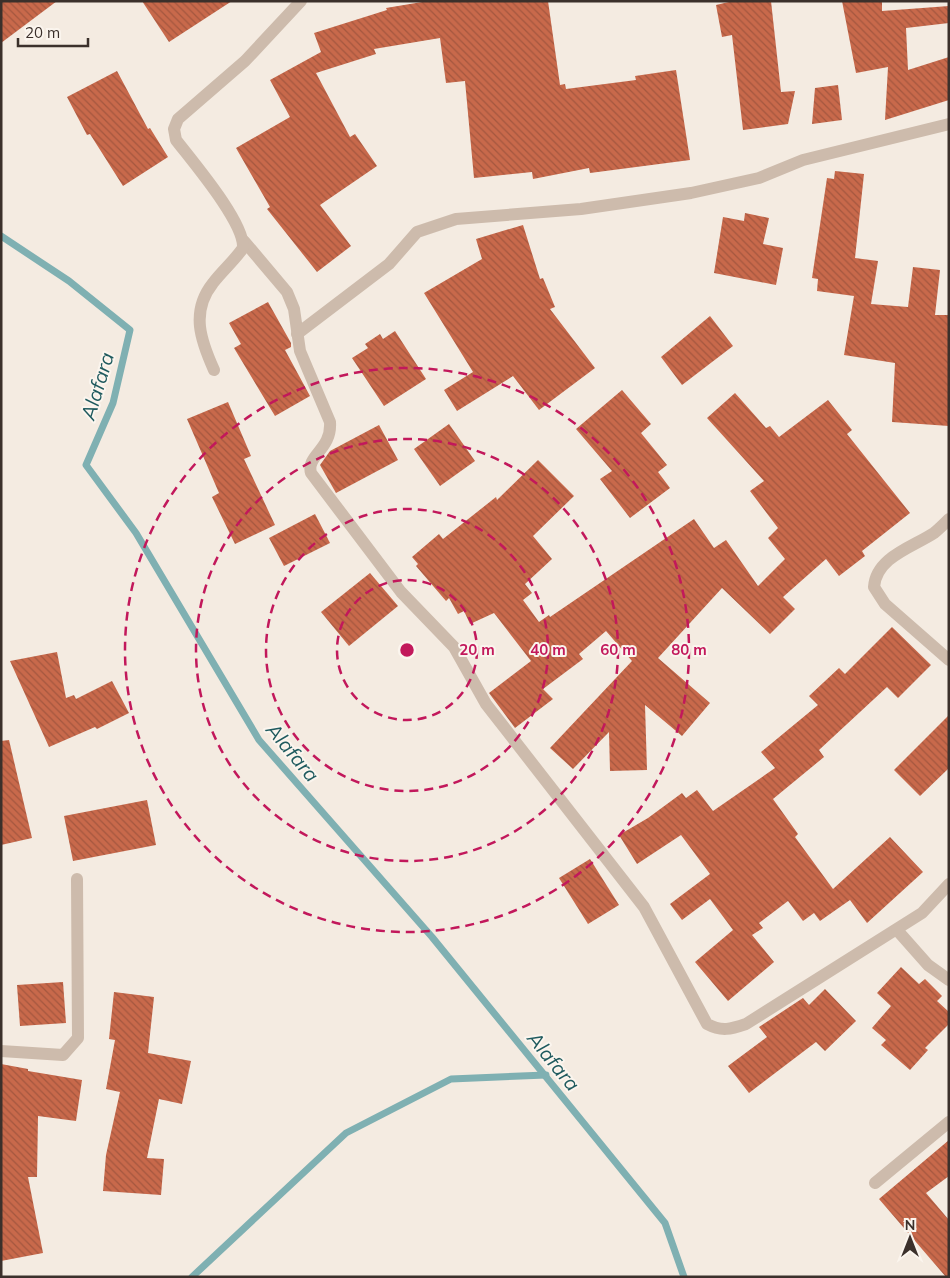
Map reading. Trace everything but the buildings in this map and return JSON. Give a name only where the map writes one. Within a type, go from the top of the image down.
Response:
[{"type":"street","points":[[301,1],[245,61],[178,119],[174,129],[176,140],[227,209],[244,241],[287,292],[294,309],[300,351],[330,422],[330,432],[326,445],[311,460],[309,467],[311,473],[401,592],[454,647],[486,704],[644,907],[706,1024],[717,1030],[729,1030],[746,1024],[922,913],[949,884]]},
{"type":"street","points":[[297,334],[389,264],[418,232],[440,224],[456,220],[581,209],[691,193],[759,178],[802,160],[949,124]]},
{"type":"street","points":[[214,370],[201,339],[199,320],[204,298],[212,284],[243,248],[244,241]]},
{"type":"street","points":[[949,519],[935,532],[890,558],[878,572],[874,586],[885,604],[949,660]]},
{"type":"street","points":[[1,1051],[63,1055],[78,1038],[77,879]]},
{"type":"street","points":[[897,930],[928,964],[949,980]]},
{"type":"street","points":[[875,1183],[949,1122]]},
{"type":"waterway","name":"Alafara","points":[[1,236],[69,281],[130,330],[113,403],[86,465],[136,533],[259,740],[432,937],[665,1223],[684,1277]]},
{"type":"waterway","points":[[192,1277],[346,1133],[451,1079],[546,1075]]}]
